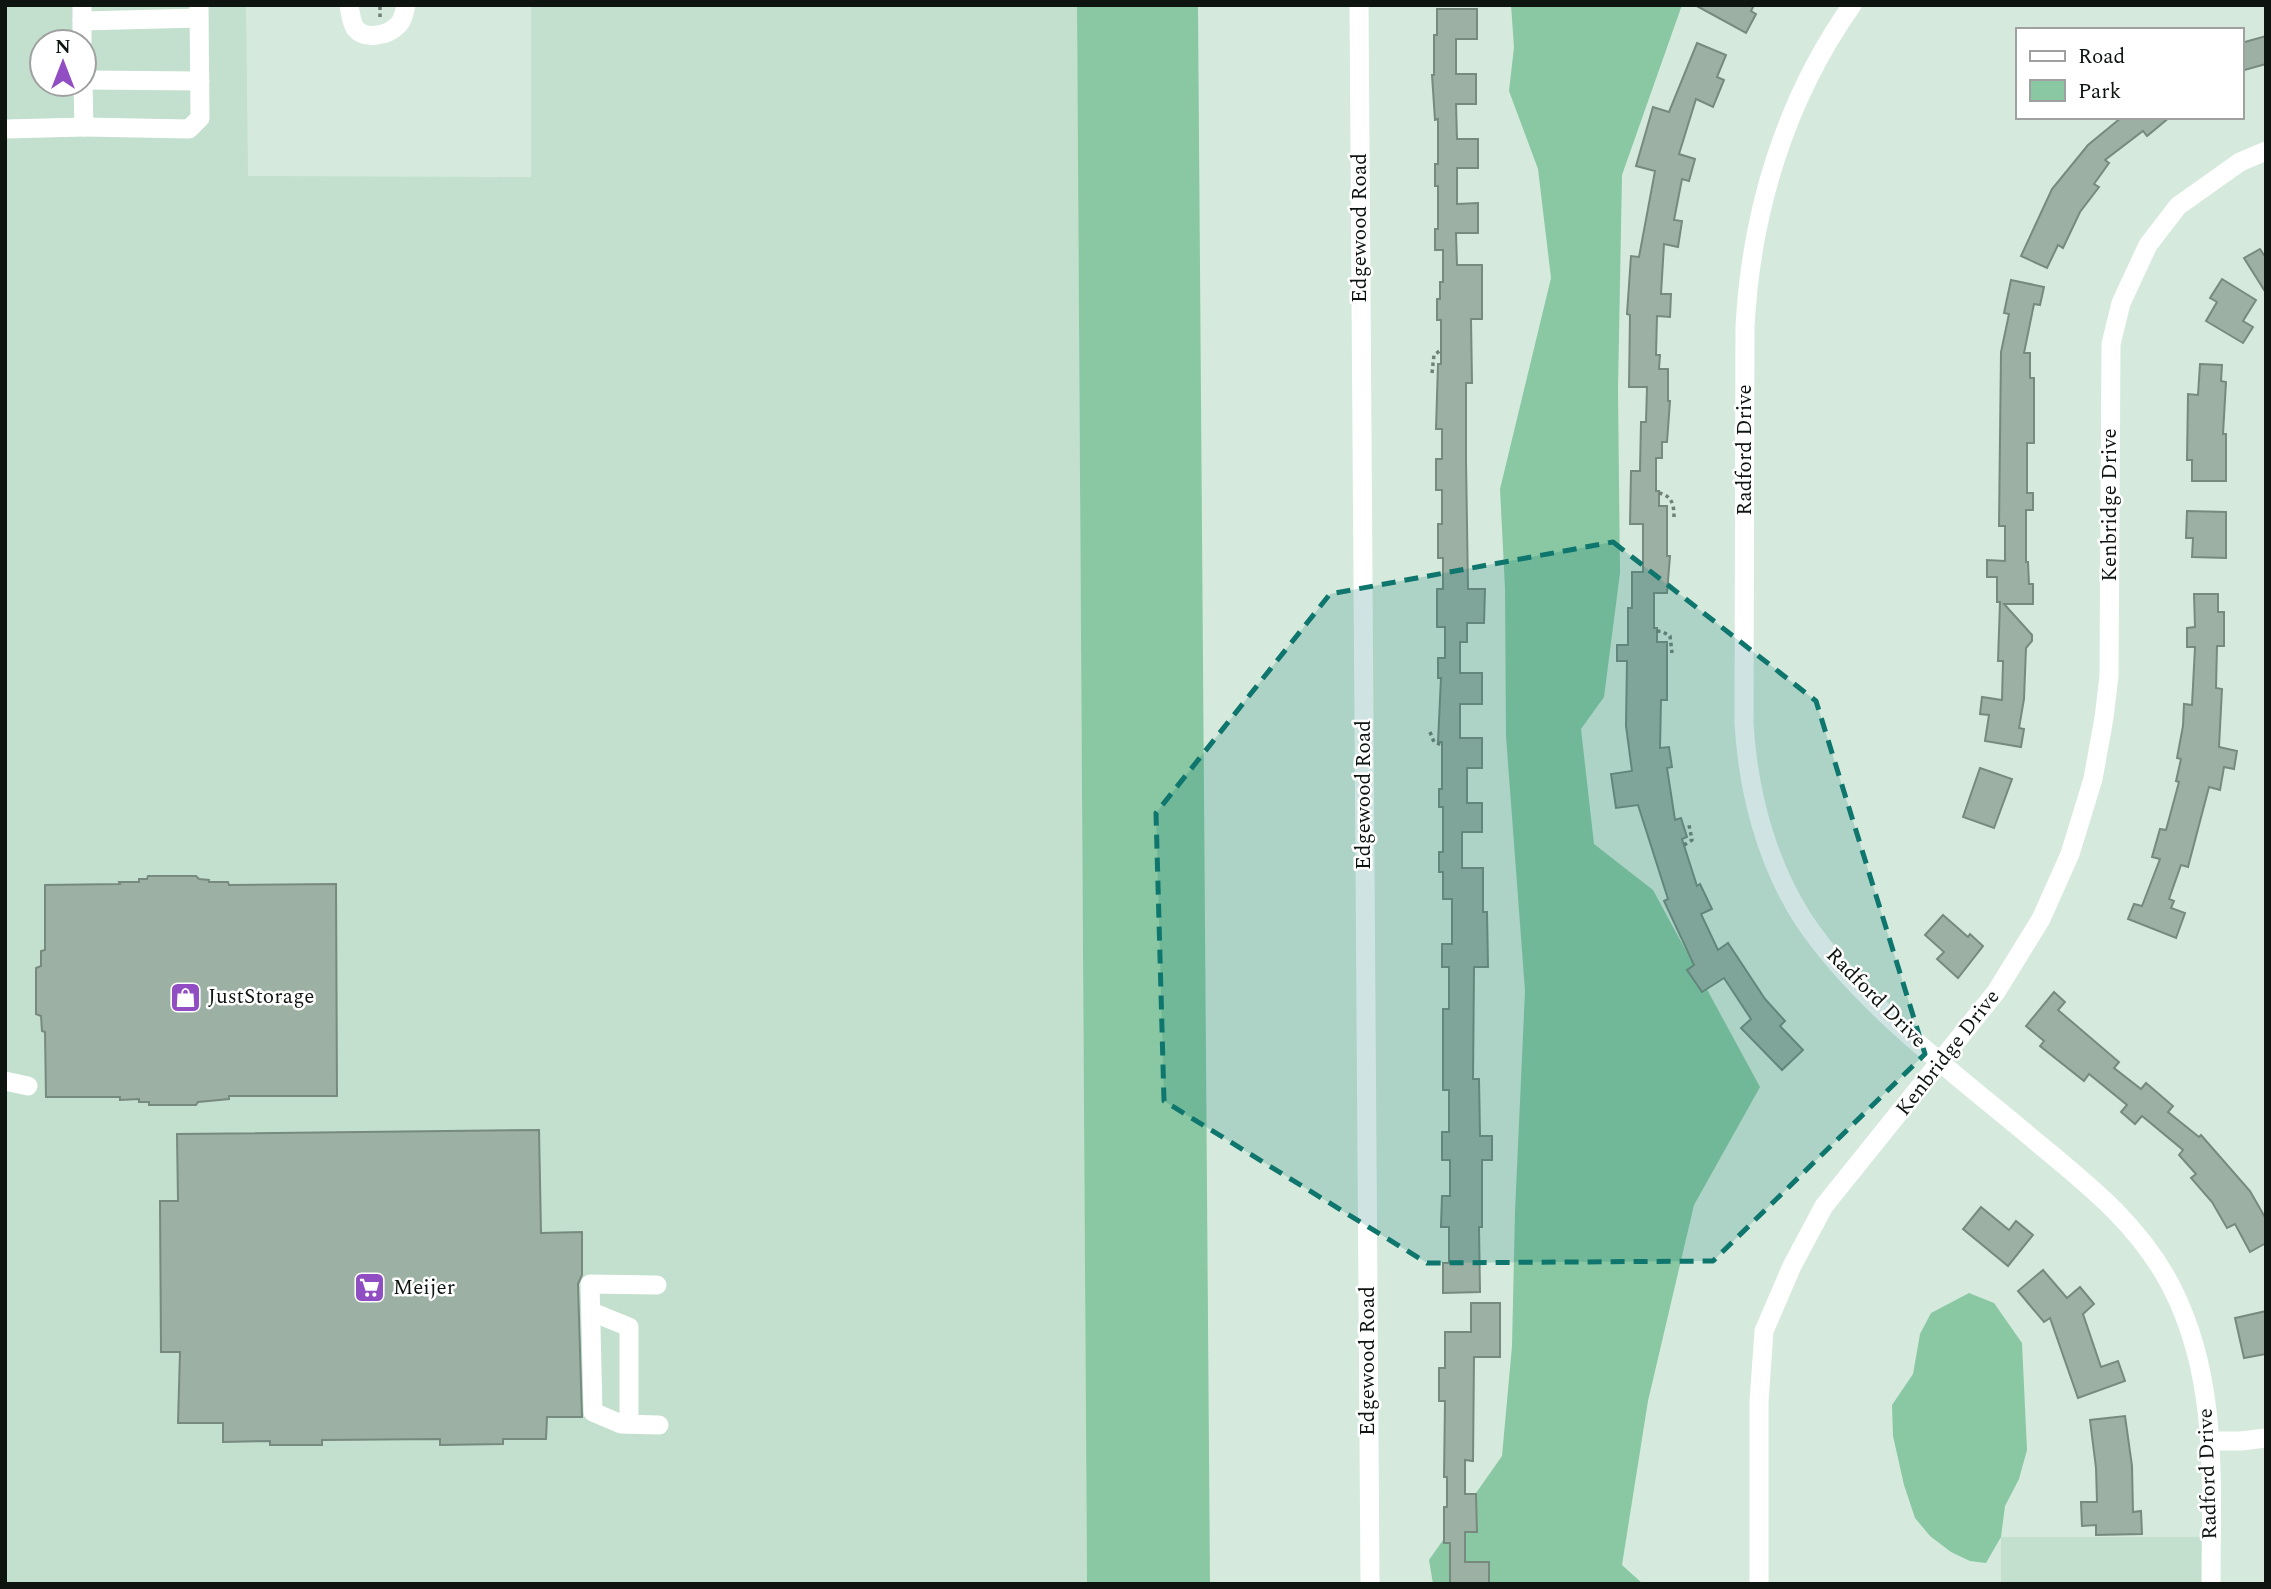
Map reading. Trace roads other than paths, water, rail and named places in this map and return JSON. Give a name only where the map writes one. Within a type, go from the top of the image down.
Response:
[{"type":"street","points":[[349,5],[356,30],[366,35],[379,35],[390,31],[401,21],[407,5]]},
{"type":"street","name":"Edgewood Road","points":[[1359,5],[1370,1584]]},
{"type":"street","name":"Radford Drive","points":[[1852,5],[1809,76],[1788,124],[1764,194],[1752,249],[1745,327],[1744,701],[1751,784],[1765,834],[1788,892],[1803,918],[1833,958],[1877,1005],[1941,1062],[2105,1198],[2140,1236],[2172,1288],[2195,1345],[2204,1381],[2211,1441],[2211,1584]]},
{"type":"street","points":[[5,129],[189,129],[200,118],[199,12],[82,13]]},
{"type":"street","points":[[98,82],[200,81]]},
{"type":"street","points":[[83,98],[84,127]]},
{"type":"street","name":"Kenbridge Drive","points":[[1759,1584],[1759,1402],[1764,1331],[1791,1266],[1824,1206],[1996,992],[2041,919],[2070,854],[2093,779],[2105,718],[2109,676],[2111,344],[2120,303],[2148,245],[2178,206],[2240,162],[2266,151]]},
{"type":"street","points":[[5,1081],[28,1086]]},
{"type":"street","points":[[657,1285],[590,1284],[593,1412],[621,1424],[659,1425]]},
{"type":"street","points":[[592,1312],[629,1327],[629,1424]]},
{"type":"street","points":[[2211,1441],[2266,1438]]},
{"type":"place","name":"JustStorage","points":[[185,997]]},
{"type":"place","name":"Meijer","points":[[370,1288]]}]
